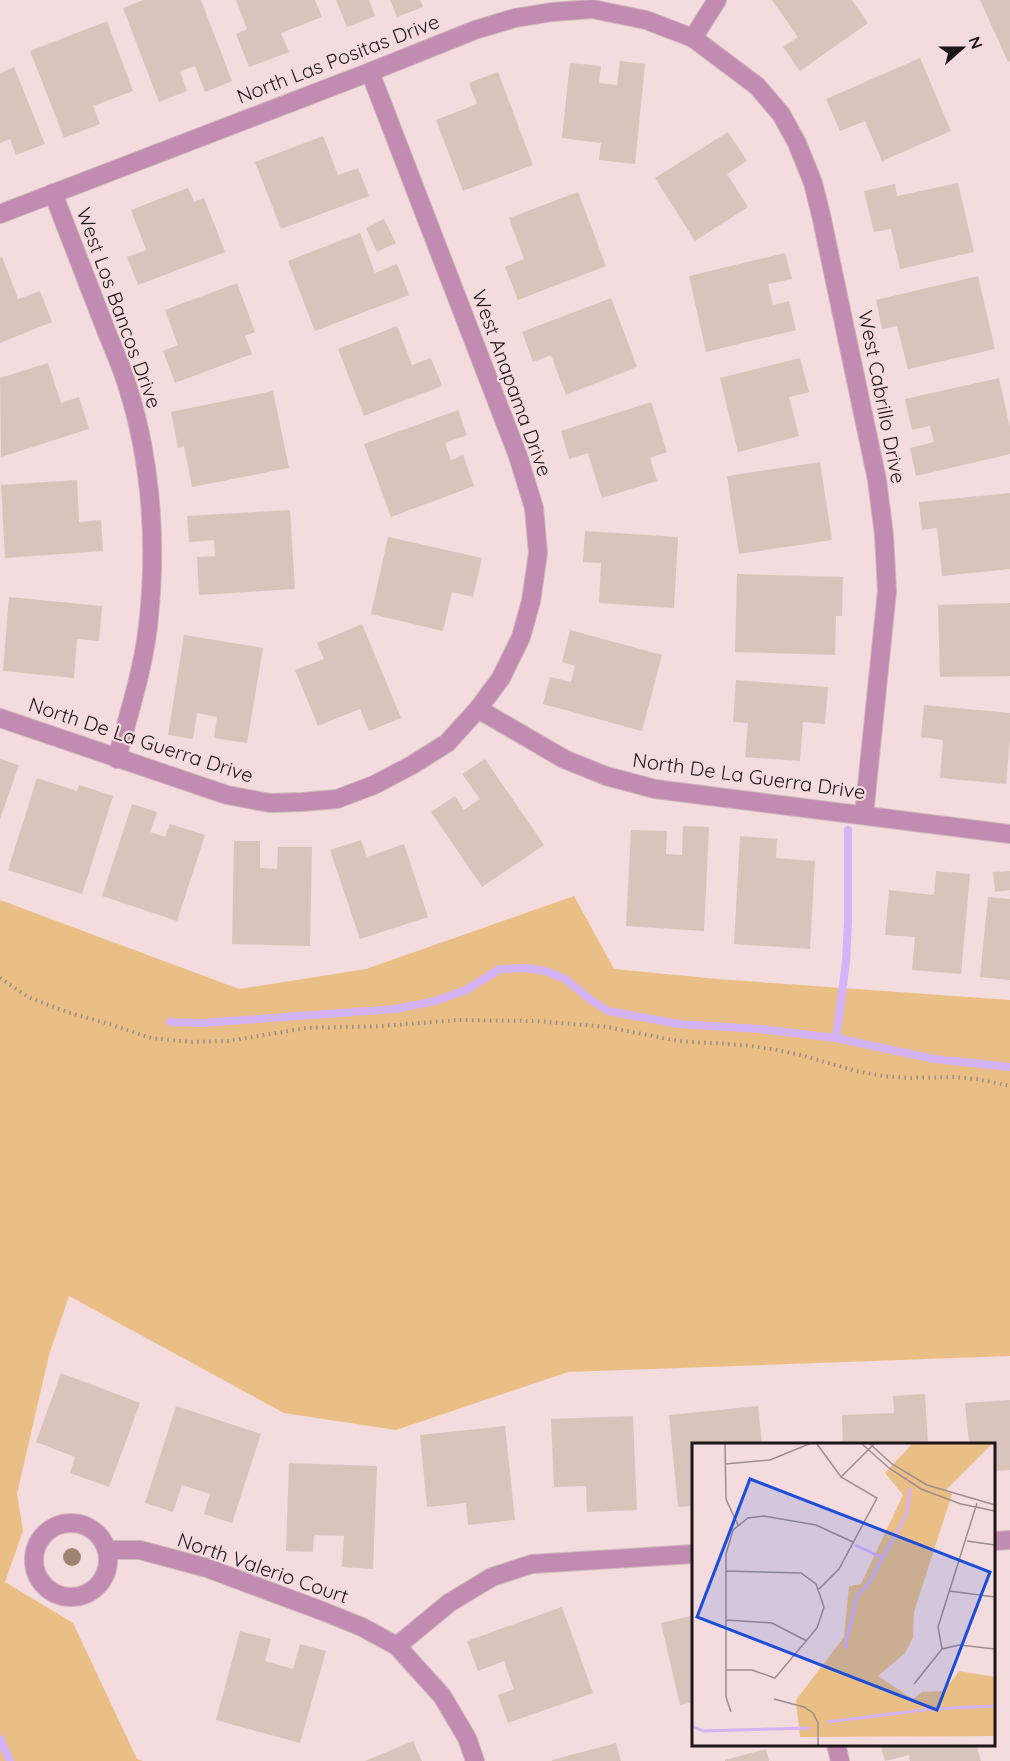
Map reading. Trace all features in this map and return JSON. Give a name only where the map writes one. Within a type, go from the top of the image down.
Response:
[{"type":"street","points":[[693,38],[717,0]]},
{"type":"street","name":"North Las Positas Drive","points":[[0,214],[475,30],[515,18],[592,9],[646,20],[693,38]]},
{"type":"street","name":"West Cabrillo Drive","points":[[693,38],[757,86],[781,114],[797,143],[813,183],[821,215],[870,442],[884,535],[887,591],[864,815]]},
{"type":"street","name":"West Anapama Drive","points":[[370,72],[518,456],[534,508],[538,553],[531,601],[522,637],[501,678],[478,709]]},
{"type":"street","name":"West Los Bancos Drive","points":[[53,193],[128,388],[140,435],[149,491],[152,581],[148,628],[142,663],[117,759]]},
{"type":"street","name":"North De La Guerra Drive","points":[[0,718],[227,795],[270,803],[337,799],[374,785],[447,743],[478,709],[564,759],[606,776],[655,789],[1010,834]]},
{"type":"street","points":[[73,1522],[85,1524],[103,1539],[108,1550],[109,1563],[106,1576],[88,1594],[64,1597],[52,1592],[42,1583],[36,1572],[34,1560],[41,1537],[50,1529],[61,1524],[73,1522]]},
{"type":"street","points":[[995,1541],[1010,1540]]},
{"type":"street","name":"North Valerio Court","points":[[108,1550],[140,1550],[207,1568],[362,1627],[397,1646]]},
{"type":"street","points":[[475,1761],[467,1738],[441,1696],[397,1646],[449,1603],[492,1577],[522,1567],[532,1564],[692,1554]]},
{"type":"street","points":[[836,1746],[840,1761]]},
{"type":"path","points":[[0,978],[28,997],[67,1012],[151,1038],[191,1042],[228,1041],[306,1028],[383,1026],[458,1020],[536,1020],[607,1027],[678,1041],[772,1049],[801,1054],[856,1071],[883,1076],[954,1077],[1010,1086]]},
{"type":"shaded area","points":[[574,896],[614,969],[717,979],[1010,1000],[1010,1356],[568,1372],[396,1430],[284,1413],[69,1296],[49,1355],[17,1494],[23,1531],[5,1582],[73,1623],[137,1759],[143,1761],[0,1761],[0,900],[239,989],[366,969]]},
{"type":"building","points":[[143,0],[201,0],[232,81],[205,92],[195,66],[180,71],[187,91],[159,102],[123,8]]},
{"type":"building","points":[[236,0],[315,0],[322,17],[281,33],[289,52],[249,67],[236,34],[247,29]]},
{"type":"building","points":[[336,0],[369,0],[375,16],[347,27]]},
{"type":"building","points":[[390,0],[420,0],[423,7],[397,17]]},
{"type":"building","points":[[772,0],[852,0],[868,23],[800,71],[783,47],[798,37]]},
{"type":"building","points":[[980,0],[1010,0],[1010,61],[1008,62]]},
{"type":"building","points":[[107,21],[133,91],[93,106],[100,124],[64,138],[30,51]]},
{"type":"building","points":[[920,58],[951,131],[882,161],[865,121],[840,131],[826,99]]},
{"type":"building","points":[[620,61],[645,64],[635,164],[599,160],[601,143],[562,138],[570,63],[601,66],[599,83],[617,85]]},
{"type":"building","points":[[14,67],[45,144],[16,155],[10,139],[0,143],[0,73]]},
{"type":"building","points":[[498,72],[533,165],[463,191],[436,120],[477,104],[469,83]]},
{"type":"building","points":[[728,132],[747,161],[727,174],[748,207],[695,241],[655,178]]},
{"type":"building","points":[[323,136],[338,175],[358,168],[369,196],[281,229],[255,162]]},
{"type":"building","points":[[958,183],[974,252],[900,269],[891,229],[874,232],[864,191],[895,184],[897,196]]},
{"type":"building","points":[[188,188],[194,202],[204,198],[225,252],[138,285],[127,257],[146,250],[131,210]]},
{"type":"building","points":[[578,192],[606,266],[518,300],[505,267],[524,259],[509,218]]},
{"type":"building","points":[[384,219],[396,243],[377,252],[366,228]]},
{"type":"building","points":[[360,233],[375,273],[397,264],[409,295],[315,331],[288,261]]},
{"type":"building","points":[[785,253],[792,279],[768,284],[773,305],[789,301],[796,330],[706,352],[689,276]]},
{"type":"building","points":[[2,257],[18,299],[40,291],[52,322],[0,343],[0,258]]},
{"type":"building","points":[[978,276],[995,349],[908,369],[897,326],[882,329],[876,300]]},
{"type":"building","points":[[237,283],[255,332],[245,336],[252,354],[175,383],[163,351],[178,345],[165,310]]},
{"type":"building","points":[[611,298],[637,367],[566,395],[551,355],[533,362],[522,332]]},
{"type":"building","points":[[397,326],[412,365],[431,358],[442,386],[364,416],[338,349]]},
{"type":"building","points":[[800,358],[809,392],[789,397],[799,436],[738,452],[720,378]]},
{"type":"building","points":[[48,363],[61,403],[79,397],[89,429],[1,457],[0,378]]},
{"type":"building","points":[[999,378],[1010,428],[1010,454],[916,476],[910,448],[934,442],[930,426],[912,430],[905,399]]},
{"type":"building","points":[[273,391],[289,468],[192,487],[184,446],[178,448],[171,412]]},
{"type":"building","points":[[651,402],[667,452],[650,458],[657,481],[602,498],[588,453],[569,459],[561,431]]},
{"type":"building","points":[[458,410],[467,435],[445,443],[451,460],[463,455],[474,486],[391,517],[364,444]]},
{"type":"building","points":[[820,462],[832,540],[739,554],[727,476]]},
{"type":"building","points":[[77,480],[79,522],[101,520],[103,551],[5,558],[1,485]]},
{"type":"building","points":[[1010,493],[1010,569],[942,576],[937,528],[922,530],[919,502]]},
{"type":"building","points":[[290,510],[295,589],[199,595],[197,557],[215,556],[214,540],[189,542],[187,516]]},
{"type":"building","points":[[585,531],[678,537],[674,608],[599,603],[601,563],[583,562]]},
{"type":"building","points":[[388,537],[482,558],[473,597],[452,592],[443,631],[371,614]]},
{"type":"building","points":[[737,574],[843,577],[842,616],[836,616],[835,655],[735,652]]},
{"type":"building","points":[[9,597],[102,606],[99,641],[77,639],[74,678],[3,671]]},
{"type":"building","points":[[1010,603],[1010,676],[940,677],[938,605]]},
{"type":"building","points":[[362,624],[401,718],[369,731],[360,709],[318,726],[295,670],[324,659],[317,643]]},
{"type":"building","points":[[570,630],[662,655],[642,731],[543,704],[550,677],[571,682],[575,666],[562,662]]},
{"type":"building","points":[[184,635],[263,648],[247,743],[214,738],[217,717],[197,713],[193,739],[168,735]]},
{"type":"building","points":[[736,680],[828,687],[825,724],[803,722],[800,761],[745,757],[748,723],[733,722]]},
{"type":"building","points":[[924,705],[1010,713],[1006,784],[940,778],[943,740],[921,737]]},
{"type":"building","points":[[0,759],[19,765],[0,819]]},
{"type":"building","points":[[485,759],[544,845],[482,887],[431,812],[455,796],[464,810],[480,799],[462,774]]},
{"type":"building","points":[[37,778],[77,791],[79,785],[113,796],[82,894],[8,870]]},
{"type":"building","points":[[132,804],[157,812],[150,832],[165,837],[170,824],[205,835],[177,921],[102,896]]},
{"type":"building","points":[[683,826],[709,827],[704,931],[626,926],[631,830],[667,831],[666,854],[682,855]]},
{"type":"building","points":[[740,836],[777,839],[776,858],[815,861],[810,949],[734,944]]},
{"type":"building","points":[[361,840],[367,857],[404,844],[428,917],[360,939],[330,850]]},
{"type":"building","points":[[234,841],[260,841],[260,868],[277,869],[278,847],[312,847],[310,946],[232,944]]},
{"type":"building","points":[[936,871],[970,874],[961,974],[912,970],[915,937],[885,935],[889,890],[934,895]]},
{"type":"building","points":[[1010,871],[1010,890],[995,892],[993,872]]},
{"type":"building","points":[[988,897],[1010,899],[1010,980],[980,977]]},
{"type":"building","points":[[61,1373],[140,1403],[109,1487],[70,1473],[75,1457],[36,1442]]},
{"type":"building","points":[[925,1394],[928,1443],[843,1443],[842,1415],[894,1413],[893,1396]]},
{"type":"building","points":[[1010,1400],[1010,1470],[995,1471],[995,1443],[969,1443],[965,1403]]},
{"type":"building","points":[[176,1406],[261,1434],[232,1523],[204,1514],[210,1494],[182,1485],[173,1512],[145,1503]]},
{"type":"building","points":[[758,1406],[762,1443],[692,1443],[692,1506],[678,1507],[669,1415]]},
{"type":"building","points":[[633,1416],[637,1510],[587,1512],[586,1486],[554,1487],[551,1419]]},
{"type":"building","points":[[505,1426],[515,1520],[468,1525],[466,1503],[427,1507],[420,1435]]},
{"type":"building","points":[[289,1463],[377,1466],[373,1569],[342,1567],[344,1536],[314,1535],[313,1552],[286,1551]]},
{"type":"building","points":[[562,1607],[593,1693],[508,1723],[498,1695],[514,1689],[504,1661],[478,1671],[467,1641]]},
{"type":"building","points":[[692,1615],[692,1702],[680,1705],[661,1623]]},
{"type":"building","points":[[240,1631],[271,1639],[265,1661],[293,1669],[300,1644],[326,1651],[300,1743],[216,1720]]},
{"type":"building","points":[[413,1741],[422,1761],[365,1761]]},
{"type":"building","points":[[616,1743],[621,1761],[552,1761],[552,1760]]},
{"type":"building","points":[[881,1746],[977,1746],[981,1761],[910,1761],[909,1755],[885,1761]]},
{"type":"building","points":[[766,1749],[769,1761],[725,1761],[725,1760]]},
{"type":"waterway","points":[[836,1038],[846,962],[848,830]]},
{"type":"waterway","points":[[170,1022],[201,1023],[395,1009],[435,1001],[466,990],[500,969],[525,968],[546,971],[565,979],[608,1011],[679,1024],[759,1029],[836,1038],[934,1059],[1010,1067]]},
{"type":"waterway","points":[[0,1739],[10,1761]]}]
